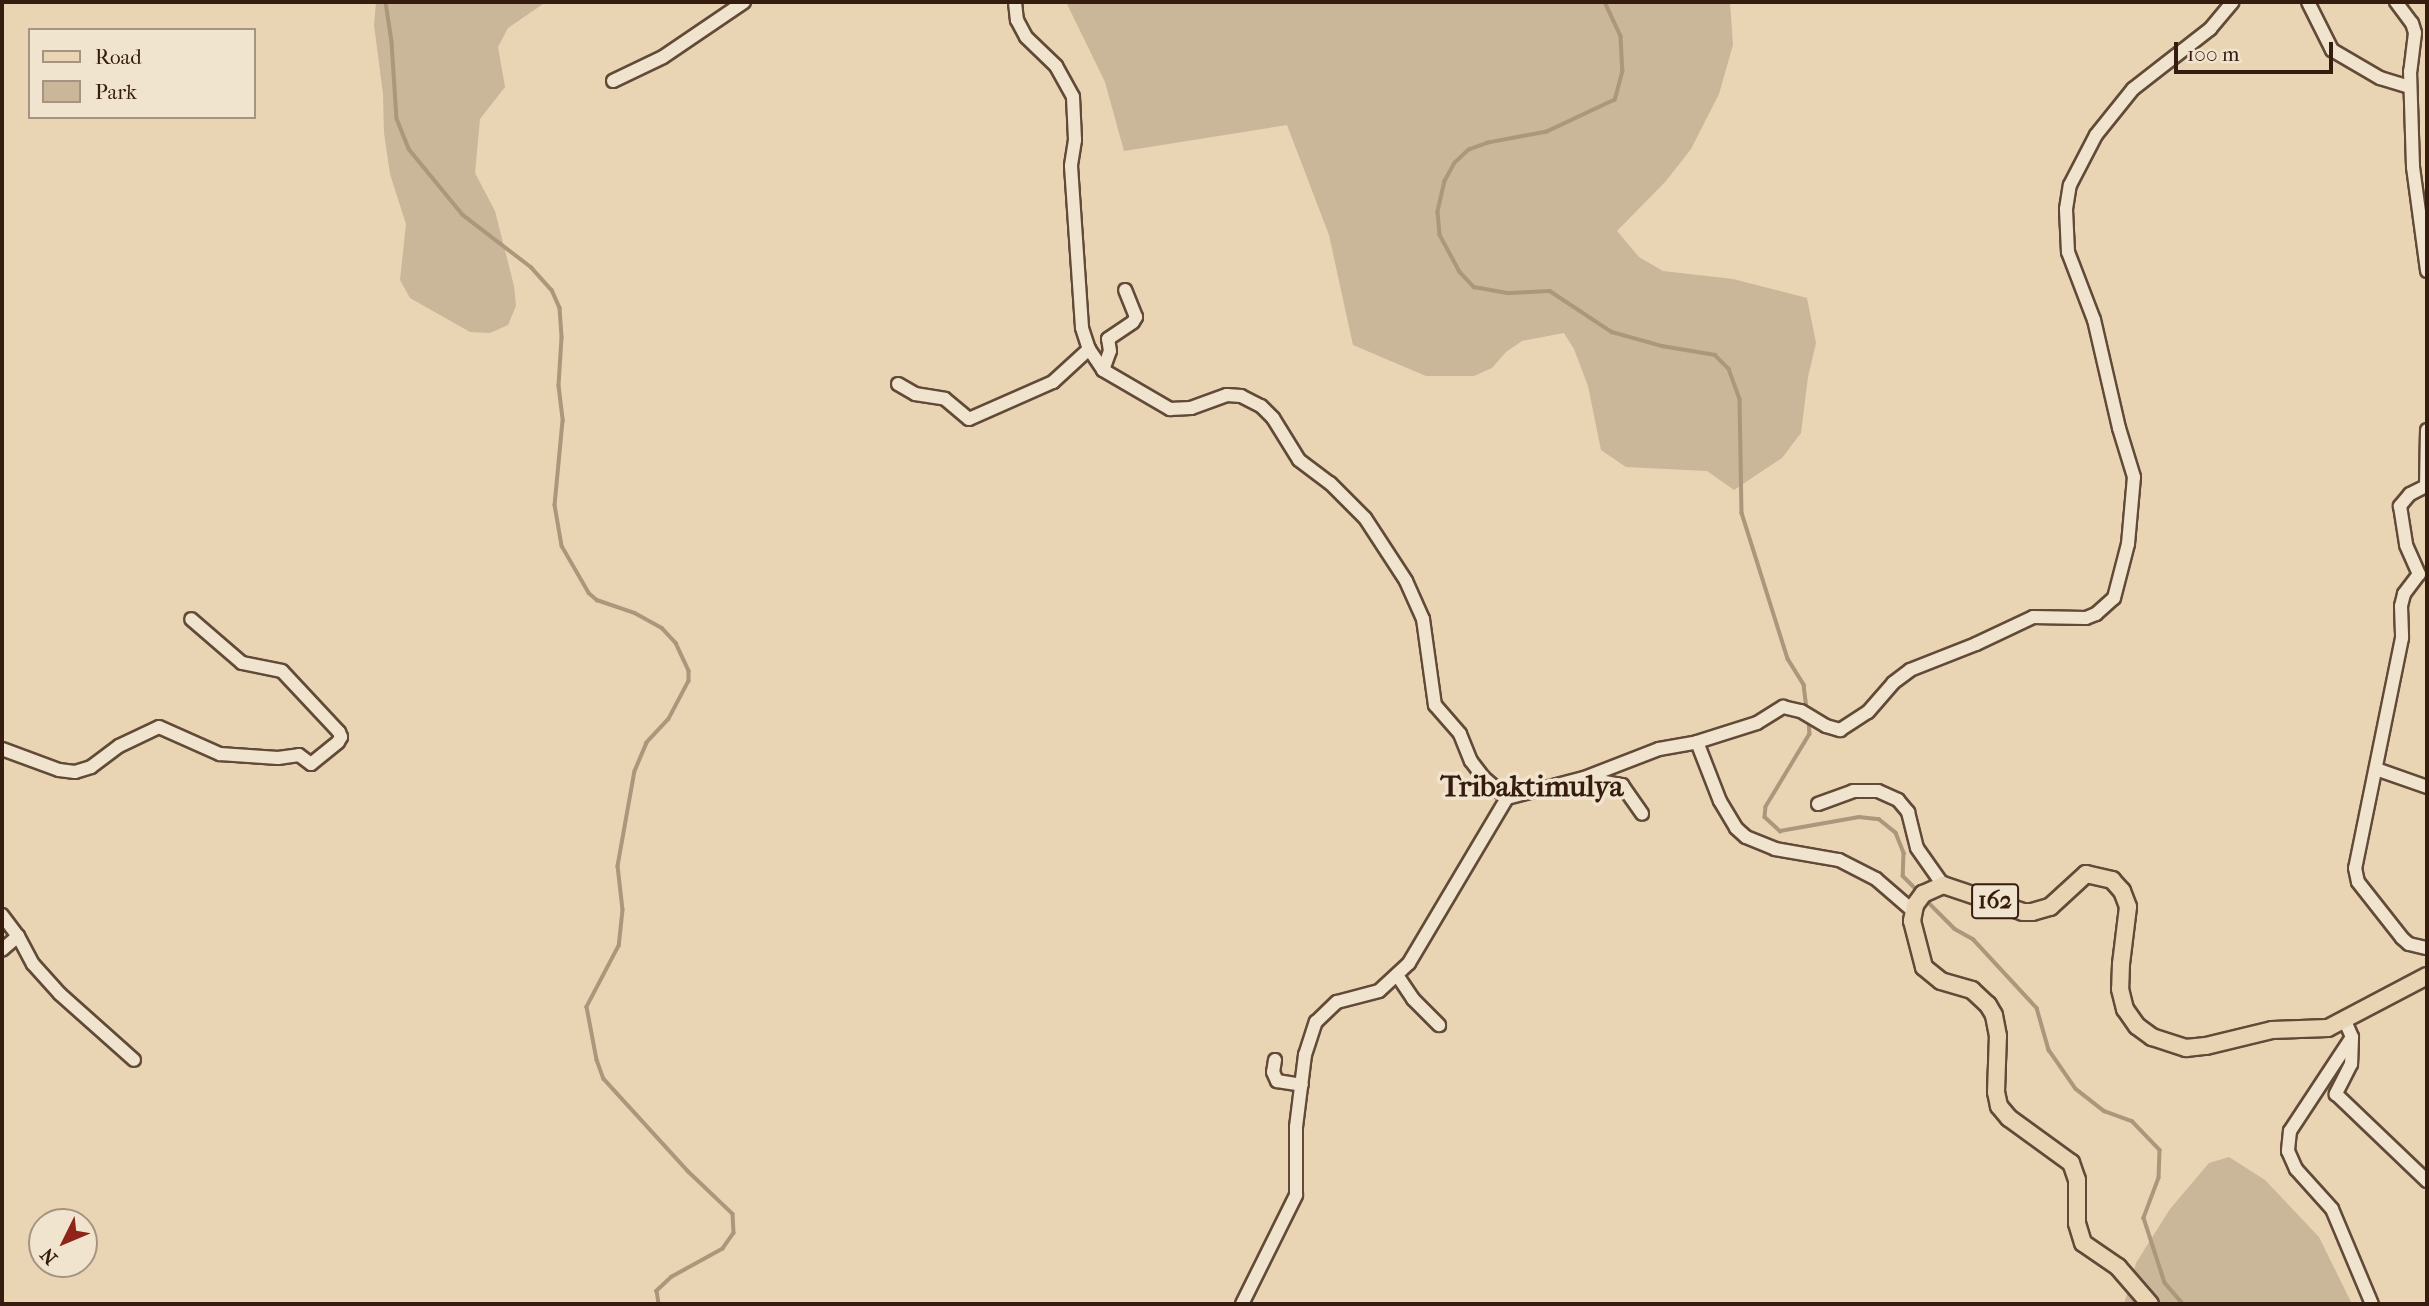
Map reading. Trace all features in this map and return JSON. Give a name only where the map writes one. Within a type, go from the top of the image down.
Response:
[{"type":"main road","name":"162","points":[[1913,911],[1923,894],[1943,885],[2023,912],[2050,907],[2086,874],[2112,880],[2122,891],[2128,907],[2120,989],[2125,1009],[2137,1026],[2167,1044],[2186,1048],[2206,1046],[2272,1030],[2328,1028],[2427,976]]},
{"type":"main road","points":[[1913,911],[1913,929],[1924,967],[1935,978],[1972,990],[1988,1005],[1994,1015],[1998,1036],[1996,1092],[1999,1106],[2009,1118],[2071,1163],[2077,1180],[2077,1223],[2083,1243],[2119,1267],[2150,1304]]},
{"type":"street","points":[[613,81],[663,57],[744,2]]},
{"type":"street","points":[[1015,2],[1017,20],[1026,37],[1055,66],[1073,97],[1075,140],[1071,166],[1082,328],[1089,349],[1103,370],[1170,409],[1191,408],[1227,395],[1252,400],[1267,412],[1299,460],[1330,483],[1365,519],[1406,582],[1423,619],[1435,705],[1460,734],[1471,761],[1483,777],[1507,798]]},
{"type":"street","points":[[1242,1304],[1296,1195],[1296,1127],[1310,1037],[1323,1013],[1348,996],[1379,991],[1396,975],[1424,940],[1507,798],[1584,778],[1659,749],[1698,742],[1757,723],[1783,707],[1801,711],[1826,726],[1840,730],[1868,712],[1893,683],[1910,670],[1976,645],[2033,617],[2086,618],[2096,614],[2114,598],[2120,584],[2128,544],[2134,477],[2119,428],[2094,320],[2068,252],[2066,209],[2070,186],[2096,135],[2142,79],[2210,29],[2233,2]]},
{"type":"street","points":[[2308,2],[2332,50],[2380,78],[2410,87]]},
{"type":"street","points":[[2396,2],[2412,23],[2415,33],[2410,87],[2413,167],[2427,271]]},
{"type":"street","points":[[1103,370],[1110,351],[1108,339],[1136,317],[1125,290]]},
{"type":"street","points":[[898,384],[915,394],[945,399],[966,419],[971,419],[1001,402],[1053,382],[1089,349]]},
{"type":"street","points":[[2427,429],[2425,493],[2410,494],[2400,506],[2406,545],[2423,572],[2404,594],[2401,606],[2402,638],[2355,868],[2358,882],[2405,942],[2427,948]]},
{"type":"street","points":[[2,750],[59,770],[75,772],[91,767],[119,746],[159,727],[220,754],[278,758],[299,755],[311,764],[340,740],[339,732],[282,671],[242,663],[191,619]]},
{"type":"street","points":[[1698,742],[1720,801],[1741,833],[1759,844],[1817,859],[1839,860],[1876,878],[1913,911]]},
{"type":"street","points":[[2376,769],[2427,786]]},
{"type":"street","points":[[1584,778],[1622,785],[1642,814]]},
{"type":"street","points":[[1818,804],[1853,791],[1878,791],[1898,800],[1908,812],[1917,848],[1943,885]]},
{"type":"street","points":[[2,915],[18,936],[33,964],[60,995],[134,1060]]},
{"type":"street","points":[[2,950],[18,936]]},
{"type":"street","points":[[1396,975],[1413,999],[1439,1025]]},
{"type":"street","points":[[2344,1019],[2352,1037],[2351,1064],[2336,1094],[2427,1181]]},
{"type":"street","points":[[2352,1037],[2294,1123],[2288,1151],[2296,1169],[2332,1209],[2372,1304]]},
{"type":"street","points":[[1275,1060],[1273,1072],[1277,1081],[1302,1085]]},
{"type":"green space","points":[[376,2],[546,2],[508,28],[498,47],[505,87],[480,119],[475,173],[495,211],[514,286],[516,306],[508,325],[490,333],[470,332],[410,298],[400,280],[406,224],[390,174],[384,133],[383,94],[374,25]]},
{"type":"green space","points":[[1066,2],[1730,2],[1733,45],[1719,94],[1691,149],[1666,181],[1617,231],[1639,257],[1663,271],[1733,279],[1807,298],[1816,343],[1808,377],[1801,433],[1782,458],[1734,490],[1707,471],[1626,467],[1601,450],[1588,386],[1574,349],[1564,333],[1522,341],[1506,352],[1492,368],[1474,376],[1426,376],[1353,345],[1329,235],[1287,125],[1124,151],[1105,82]]},
{"type":"green space","points":[[2229,1157],[2265,1180],[2319,1237],[2352,1304],[2124,1304],[2136,1263],[2170,1209],[2209,1163]]},
{"type":"waterway","points":[[386,2],[392,42],[397,119],[409,149],[463,215],[531,267],[552,290],[560,308],[562,338],[559,386],[563,421],[555,505],[562,546],[589,593],[597,600],[635,613],[662,628],[676,643],[689,671],[689,681],[669,719],[647,743],[635,771],[618,866],[623,910],[619,946],[587,1007],[597,1060],[604,1079],[688,1171],[733,1214],[734,1233],[723,1249],[672,1277],[657,1291],[659,1304]]},
{"type":"waterway","points":[[1605,2],[1621,37],[1623,71],[1615,100],[1547,132],[1488,143],[1469,150],[1455,163],[1445,181],[1438,212],[1440,235],[1460,272],[1474,287],[1508,293],[1550,291],[1612,332],[1662,346],[1715,355],[1729,369],[1740,399],[1742,513],[1788,659],[1804,685],[1807,710]]},
{"type":"waterway","points":[[1809,721],[1810,734],[1766,807],[1765,817],[1780,831],[1859,817],[1879,819],[1896,833],[1904,853],[1903,876],[1920,893]]},
{"type":"waterway","points":[[1925,899],[1955,929],[1973,939],[2037,1008],[2049,1050],[2076,1089],[2104,1111],[2132,1121],[2160,1150],[2159,1178],[2144,1218],[2165,1283],[2183,1304]]},
{"type":"district","name":"Tribaktimulya","points":[[1532,787]]}]
